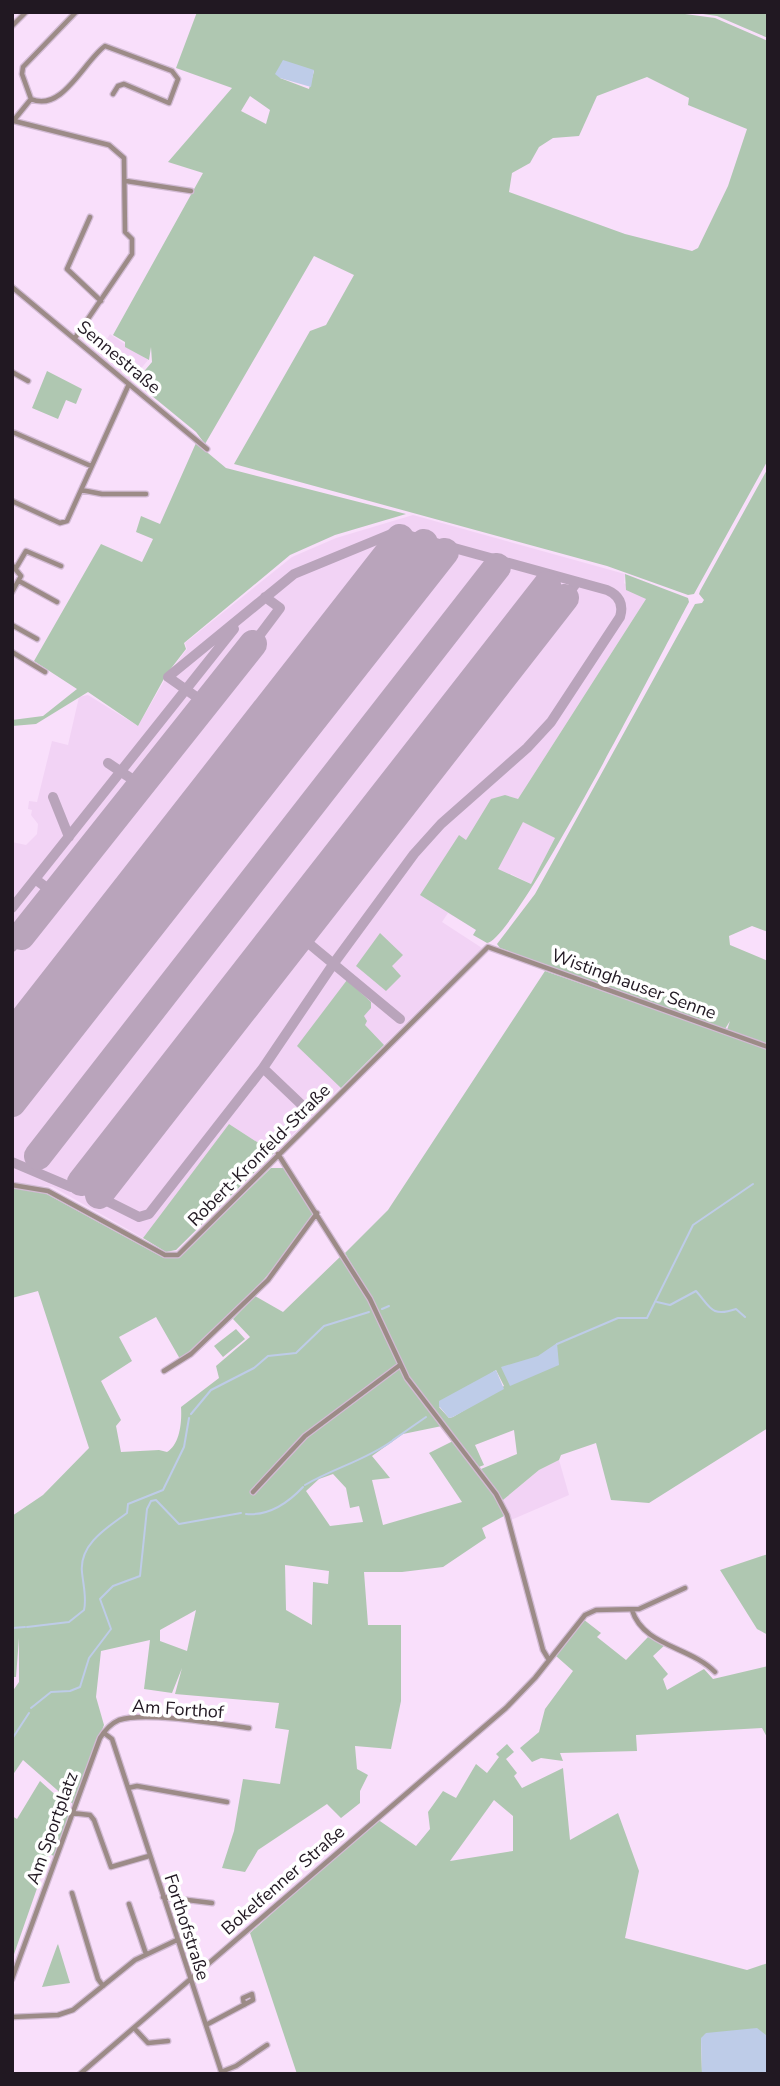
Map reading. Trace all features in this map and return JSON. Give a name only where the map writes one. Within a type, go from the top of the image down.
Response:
[{"type":"street","points":[[12,26],[26,12]]},
{"type":"street","points":[[31,99],[22,74],[23,67],[76,12]]},
{"type":"street","points":[[31,99],[41,102],[55,100],[105,46],[172,71],[178,79],[169,103],[124,84],[118,86],[113,94]]},
{"type":"street","points":[[31,99],[13,121],[113,147],[124,158],[125,232],[132,239],[132,254],[75,338]]},
{"type":"street","points":[[126,181],[191,191]]},
{"type":"street","points":[[89,217],[67,269],[101,301]]},
{"type":"street","name":"Sennestraße","points":[[12,286],[207,449]]},
{"type":"street","points":[[12,372],[28,382]]},
{"type":"street","points":[[12,501],[64,523],[129,384]]},
{"type":"street","points":[[15,433],[91,466]]},
{"type":"street","points":[[81,490],[102,494],[146,494]]},
{"type":"street","points":[[57,602],[19,581],[14,567],[26,551],[61,566]]},
{"type":"street","points":[[12,592],[19,581]]},
{"type":"street","points":[[12,625],[37,639]]},
{"type":"street","points":[[12,652],[45,672]]},
{"type":"street","name":"Wistinghauser Senne","points":[[490,947],[768,1047]]},
{"type":"street","name":"Robert-Kronfeld-Straße","points":[[12,1185],[48,1191],[172,1257],[178,1255],[490,947]]},
{"type":"street","points":[[278,1154],[370,1299],[407,1378],[496,1493],[507,1515],[543,1650],[550,1660]]},
{"type":"street","points":[[164,1371],[191,1354],[279,1269],[317,1213]]},
{"type":"street","points":[[253,1492],[305,1436],[400,1364]]},
{"type":"street","points":[[685,1588],[632,1610],[649,1634],[695,1656],[715,1672]]},
{"type":"street","name":"Bokelfenner Straße","points":[[80,2074],[506,1707],[550,1660],[585,1615],[596,1610],[632,1610]]},
{"type":"street","name":"Am Forthof","points":[[106,1730],[116,1721],[139,1717],[249,1728]]},
{"type":"street","name":"Forthofstraße","points":[[106,1730],[112,1739],[222,2073]]},
{"type":"street","name":"Am Sportplatz","points":[[12,1979],[72,1813],[106,1730]]},
{"type":"street","points":[[128,1788],[136,1786],[227,1802]]},
{"type":"street","points":[[72,1813],[90,1815],[94,1820],[111,1867],[149,1856]]},
{"type":"street","points":[[72,1893],[98,1979],[103,1986]]},
{"type":"street","points":[[163,1898],[212,1903]]},
{"type":"street","points":[[130,1904],[146,1954]]},
{"type":"street","points":[[12,2017],[58,2015],[73,2010],[146,1954],[177,1941]]},
{"type":"street","points":[[205,2025],[244,2005]]},
{"type":"street","points":[[134,2028],[148,2043],[167,2041]]},
{"type":"street","points":[[222,2073],[267,2045]]},
{"type":"shaded area","points":[[110,334],[148,360],[131,381],[98,353]]},
{"type":"shaded area","points":[[413,515],[625,574],[624,583],[646,599],[518,799],[524,822],[555,838],[531,884],[511,874],[465,923],[448,913],[442,922],[482,948],[274,1153],[229,1124],[143,1238],[53,1187],[12,1183],[12,842],[26,845],[37,834],[38,824],[31,815],[32,810],[28,809],[29,801],[37,802],[52,741],[68,745],[79,697],[88,695],[138,726],[167,676],[187,649],[185,643],[292,557],[336,538]]},
{"type":"shaded area","points":[[559,1460],[569,1495],[511,1520],[503,1500],[539,1470]]},
{"type":"green space","points":[[197,12],[670,12],[715,18],[768,41],[768,460],[694,594],[688,595],[607,566],[234,464],[310,331],[326,325],[354,275],[314,256],[205,444],[196,432],[135,382],[152,362],[151,347],[149,360],[125,347],[125,342],[113,335],[203,173],[168,162],[232,88],[176,68]],"holes":[[[283,61],[314,71],[309,89],[280,78]],[[647,77],[689,98],[688,105],[747,129],[728,186],[698,248],[692,251],[625,234],[509,192],[512,173],[530,163],[539,147],[553,138],[579,136],[597,96]],[[250,96],[270,110],[266,124],[241,111]]]},
{"type":"green space","points":[[689,12],[768,12],[768,38],[717,16]]},
{"type":"green space","points":[[47,371],[82,389],[76,404],[66,400],[58,419],[32,408]]},
{"type":"green space","points":[[196,443],[226,468],[406,514],[335,535],[290,555],[184,643],[186,649],[166,675],[138,726],[88,692],[36,724],[12,726],[12,720],[43,716],[77,689],[34,661],[101,544],[142,562],[153,539],[136,532],[141,516],[160,524]]},
{"type":"green space","points":[[768,468],[768,932],[752,926],[729,936],[730,945],[768,961],[768,1044],[727,1030],[730,1021],[725,1029],[500,948],[497,944],[535,894],[695,604],[704,600],[699,594],[700,591]]},
{"type":"green space","points":[[625,574],[688,598],[689,602],[557,845],[503,929],[487,943],[473,935],[476,930],[420,895],[459,835],[466,840],[491,799],[505,795],[518,799],[646,599],[626,590]],"holes":[[[523,822],[555,838],[531,884],[498,869]]]},
{"type":"green space","points":[[380,933],[403,955],[392,966],[401,976],[386,991],[356,966]]},
{"type":"green space","points":[[545,971],[768,1049],[768,1428],[649,1503],[611,1500],[596,1443],[561,1455],[559,1460],[539,1470],[503,1500],[481,1469],[517,1454],[514,1430],[475,1445],[484,1465],[479,1467],[409,1377],[378,1309],[345,1253],[388,1210]],"holes":[[[496,1370],[504,1386],[453,1417],[449,1418],[439,1407]]]},
{"type":"green space","points":[[347,980],[371,1002],[371,1008],[364,1016],[367,1021],[365,1025],[384,1045],[341,1088],[297,1046]]},
{"type":"green space","points":[[229,1124],[274,1153],[176,1250],[166,1252],[143,1238]]},
{"type":"green space","points":[[271,1168],[284,1168],[314,1212],[253,1292],[219,1327],[180,1359],[156,1317],[119,1337],[132,1361],[101,1381],[121,1420],[116,1426],[121,1452],[167,1452],[175,1444],[179,1432],[181,1407],[219,1378],[216,1366],[250,1337],[233,1319],[255,1296],[283,1312],[342,1255],[368,1298],[398,1364],[442,1426],[403,1434],[372,1456],[390,1478],[372,1480],[383,1525],[462,1502],[429,1453],[453,1441],[495,1496],[504,1516],[482,1528],[486,1538],[443,1567],[402,1572],[364,1572],[368,1625],[401,1625],[401,1701],[391,1749],[355,1746],[357,1769],[368,1775],[360,1791],[360,1803],[341,1818],[327,1804],[258,1850],[245,1872],[222,1868],[234,1831],[243,1779],[280,1784],[289,1730],[275,1728],[279,1703],[175,1694],[182,1668],[172,1693],[144,1689],[150,1640],[101,1651],[96,1697],[104,1725],[73,1804],[23,1760],[12,1776],[12,1692],[19,1682],[19,1638],[16,1677],[12,1677],[12,1516],[43,1495],[89,1448],[38,1291],[12,1298],[12,1188],[43,1192],[164,1258],[180,1256]],"holes":[[[333,1474],[346,1488],[350,1508],[359,1506],[363,1522],[330,1526],[306,1491],[319,1479]],[[285,1565],[329,1571],[328,1584],[313,1582],[312,1625],[286,1610]],[[196,1610],[187,1651],[160,1641],[160,1630]]]},
{"type":"green space","points":[[236,1329],[245,1339],[223,1357],[214,1346]]},
{"type":"green space","points":[[768,1554],[768,1635],[757,1629],[720,1570]]},
{"type":"green space","points":[[583,1619],[601,1633],[597,1637],[626,1660],[648,1637],[666,1644],[653,1656],[668,1674],[663,1679],[667,1690],[704,1669],[713,1679],[768,1666],[768,1739],[762,1728],[636,1735],[637,1751],[560,1753],[563,1761],[541,1758],[532,1762],[520,1748],[539,1732],[545,1709],[573,1671],[556,1656]]},
{"type":"green space","points":[[507,1744],[514,1752],[506,1759],[517,1773],[514,1776],[522,1788],[563,1768],[570,1840],[618,1813],[639,1871],[625,1938],[747,1970],[768,1963],[768,2046],[766,2035],[701,2038],[702,2074],[297,2074],[250,1933],[377,1819],[416,1846],[430,1829],[428,1812],[443,1791],[456,1798],[476,1764],[487,1773],[499,1757],[496,1754]],"holes":[[[494,1800],[513,1816],[513,1851],[450,1861]]]},
{"type":"green space","points":[[40,1781],[71,1809],[54,1856],[49,1854],[12,1960],[12,1816],[17,1819]]},
{"type":"green space","points":[[58,1944],[70,1983],[42,1987],[57,1946]]},
{"type":"water","points":[[283,60],[314,70],[311,87],[275,74]]},
{"type":"water","points":[[557,1343],[559,1365],[510,1386],[501,1367],[538,1356]]},
{"type":"water","points":[[496,1370],[504,1389],[453,1417],[449,1418],[439,1406],[439,1401]]},
{"type":"water","points":[[757,2028],[766,2035],[768,2074],[702,2074],[701,2038],[706,2033]]},
{"type":"waterway","points":[[557,1344],[618,1318],[647,1318],[693,1225],[753,1184]]},
{"type":"waterway","points":[[657,1302],[670,1305],[696,1291],[712,1309],[721,1312],[736,1309],[745,1317]]},
{"type":"waterway","points":[[382,1309],[389,1306]]},
{"type":"waterway","points":[[191,1414],[211,1390],[254,1368],[268,1356],[296,1353],[324,1326],[369,1312]]},
{"type":"waterway","points":[[393,1440],[426,1417]]},
{"type":"waterway","points":[[27,1627],[69,1622],[84,1610],[82,1562],[85,1553],[96,1537],[127,1513],[128,1504],[163,1490],[184,1447],[189,1418]]},
{"type":"waterway","points":[[305,1485],[372,1454],[392,1441]]},
{"type":"waterway","points":[[246,1514],[270,1511],[303,1487]]},
{"type":"waterway","points":[[31,1708],[51,1692],[70,1691],[80,1687],[89,1658],[111,1629],[100,1599],[113,1586],[140,1576],[147,1509],[151,1501],[156,1500],[179,1524],[241,1513]]},
{"type":"waterway","points":[[12,1628],[25,1627]]},
{"type":"waterway","points":[[12,1739],[29,1713]]},
{"type":"taxiway","points":[[12,1162],[71,1187],[77,1186],[139,1217],[149,1214],[263,1068],[334,963],[414,854],[441,824],[527,748],[551,722],[620,617],[621,604],[615,594],[607,590],[396,532],[294,574],[168,677],[205,703]]},
{"type":"taxiway","points":[[565,598],[577,582]]},
{"type":"taxiway","points":[[253,644],[280,608],[265,597]]},
{"type":"taxiway","points":[[12,908],[234,629]]},
{"type":"taxiway","points":[[330,629],[365,653]]},
{"type":"taxiway","points":[[448,712],[466,725]]},
{"type":"taxiway","points":[[108,763],[141,785]]},
{"type":"taxiway","points":[[53,797],[69,837]]},
{"type":"taxiway","points":[[35,879],[55,894]]},
{"type":"taxiway","points":[[12,947],[21,936]]},
{"type":"taxiway","points":[[301,937],[400,1019]]},
{"type":"taxiway","points":[[180,1055],[198,1068]]},
{"type":"taxiway","points":[[263,1068],[304,1107]]},
{"type":"runway","points":[[12,1034],[400,538]]},
{"type":"runway","points":[[12,1067],[424,543]]},
{"type":"runway","points":[[12,1103],[445,552]]},
{"type":"runway","points":[[38,1156],[497,567]]},
{"type":"runway","points":[[81,1182],[547,585]]},
{"type":"runway","points":[[99,1195],[565,598]]},
{"type":"runway","points":[[21,936],[253,644]]}]
